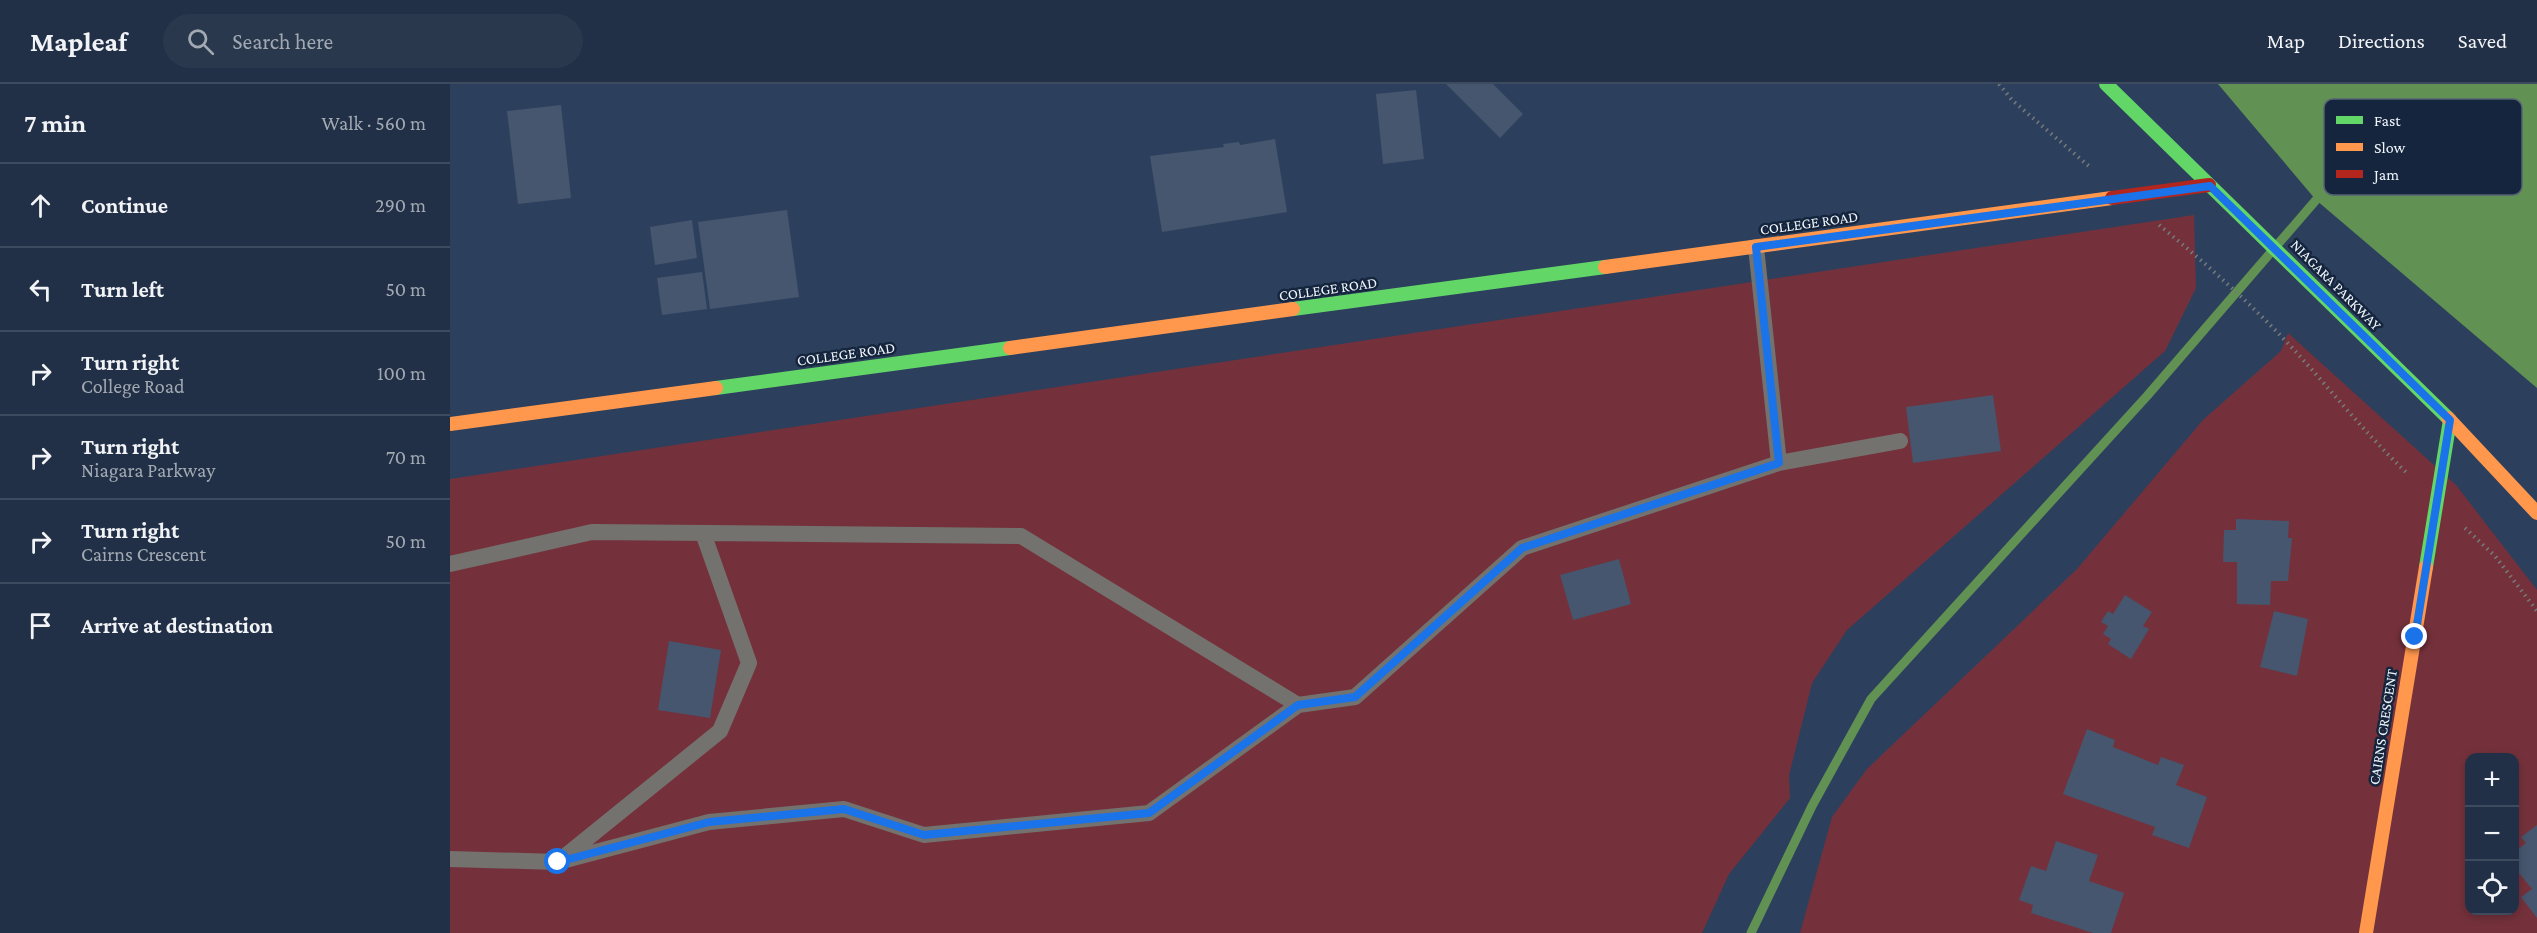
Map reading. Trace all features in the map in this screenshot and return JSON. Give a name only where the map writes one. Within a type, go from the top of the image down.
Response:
[{"type":"street","name":"NIAGARA PARKWAY","points":[[2106,84],[2450,420],[2537,513]]},
{"type":"street","name":"COLLEGE ROAD","points":[[450,424],[2210,186]]},
{"type":"street","name":"CAIRNS CRESCENT","points":[[2366,933],[2450,420]]},
{"type":"lane","points":[[1756,247],[1779,463]]},
{"type":"lane","points":[[450,859],[558,862],[709,822],[844,809],[924,835],[1149,813],[1298,705],[1355,697],[1522,548],[1779,463],[1900,441]]},
{"type":"lane","points":[[450,564],[592,532],[1021,536],[1298,705]]},
{"type":"lane","points":[[558,862],[720,731],[749,663],[703,533]]},
{"type":"path","points":[[2215,270],[2282,338]]},
{"type":"shaded area","points":[[2218,84],[2537,84],[2537,388],[2316,200]]},
{"type":"shaded area","points":[[2194,215],[2196,288],[2165,351],[1847,630],[1812,683],[1789,775],[1790,798],[1729,874],[1702,933],[450,933],[450,479]]},
{"type":"shaded area","points":[[2288,333],[2456,485],[2537,590],[2537,933],[1800,933],[1832,817],[1867,769],[2077,569],[2203,420],[2281,351]]},
{"type":"building","points":[[1446,84],[1493,84],[1523,114],[1500,138]]},
{"type":"building","points":[[1416,90],[1424,159],[1383,164],[1376,94]]},
{"type":"building","points":[[561,105],[571,198],[518,204],[507,111]]},
{"type":"building","points":[[1275,139],[1287,212],[1162,232],[1150,156],[1224,147],[1223,144],[1239,142],[1240,145]]},
{"type":"building","points":[[787,210],[799,297],[710,309],[698,222]]},
{"type":"building","points":[[692,220],[697,258],[655,265],[650,227]]},
{"type":"building","points":[[702,272],[707,309],[662,315],[657,278]]},
{"type":"building","points":[[1993,395],[2001,451],[1913,463],[1906,407]]},
{"type":"building","points":[[2236,519],[2289,521],[2288,538],[2292,538],[2288,581],[2271,581],[2270,605],[2237,604],[2237,562],[2223,562],[2224,530],[2236,530]]},
{"type":"building","points":[[1619,559],[1631,604],[1573,620],[1560,575]]},
{"type":"building","points":[[2125,595],[2152,612],[2143,626],[2149,629],[2131,659],[2108,644],[2111,639],[2103,634],[2108,626],[2101,622],[2108,611],[2113,614]]},
{"type":"building","points":[[2274,611],[2308,619],[2297,676],[2260,667]]},
{"type":"building","points":[[669,641],[721,650],[710,718],[658,710]]},
{"type":"building","points":[[2087,729],[2115,740],[2113,747],[2158,765],[2161,757],[2184,765],[2176,785],[2207,797],[2189,848],[2152,835],[2155,827],[2063,794]]},
{"type":"building","points":[[2537,825],[2537,918],[2521,897],[2532,889],[2519,873],[2519,848],[2526,843],[2521,837]]},
{"type":"building","points":[[2056,841],[2098,855],[2089,881],[2124,893],[2111,933],[2093,933],[2031,913],[2033,905],[2019,900],[2031,866],[2046,871]]},
{"type":"waterway","points":[[1751,933],[1812,806],[1871,699],[2147,396],[2316,200]]},
{"type":"traffic: fast","points":[[2106,84],[2448,418]]},
{"type":"traffic: fast","points":[[1293,309],[1605,267]]},
{"type":"traffic: fast","points":[[716,388],[1010,348]]},
{"type":"traffic: fast","points":[[2426,567],[2450,420]]},
{"type":"traffic: slow","points":[[1605,267],[2112,198]]},
{"type":"traffic: slow","points":[[1010,348],[1293,309]]},
{"type":"traffic: slow","points":[[450,424],[716,388]]},
{"type":"traffic: slow","points":[[2448,418],[2537,513]]},
{"type":"traffic: slow","points":[[2366,933],[2426,567]]},
{"type":"traffic: jam","points":[[2112,198],[2209,185]]},
{"type":"route","points":[[558,862],[709,822],[844,809],[924,835],[1149,813],[1298,705],[1355,697],[1522,548],[1779,463],[1756,247],[2210,186],[2260,232],[2450,420],[2415,637]]}]
